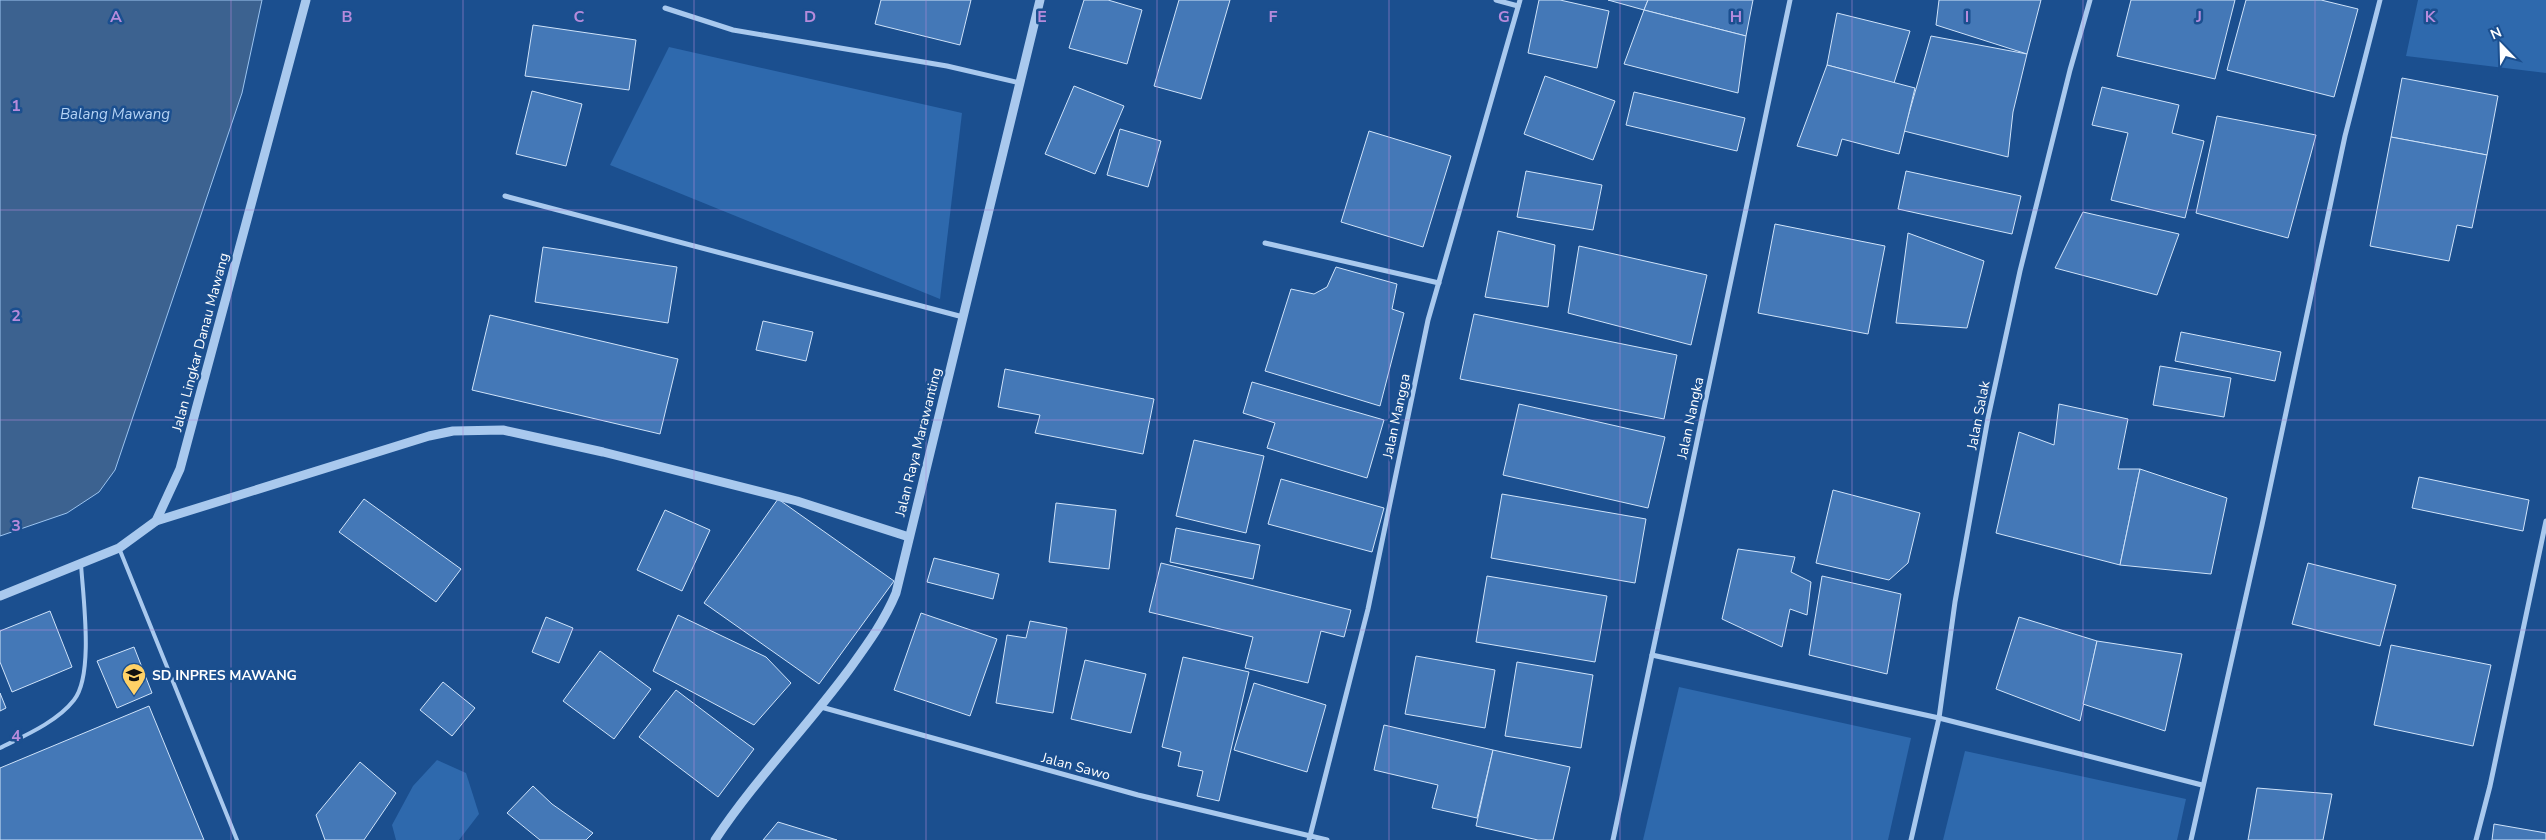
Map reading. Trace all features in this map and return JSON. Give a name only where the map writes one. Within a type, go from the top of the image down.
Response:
[{"type":"street","name":"Jalan Lingkar Danau Mawang","points":[[0,596],[119,548],[156,521],[180,469],[306,0]]},
{"type":"street","name":"Jalan Raya Marawanting","points":[[715,840],[730,817],[821,707],[877,632],[888,611],[902,568],[1040,0]]},
{"type":"street","points":[[1496,0],[1519,3]]},
{"type":"street","name":"Jalan Nangka","points":[[1613,840],[1790,0]]},
{"type":"street","name":"Jalan Salak","points":[[1911,840],[1939,718],[1955,602],[1988,418],[2020,271],[2070,70],[2090,0]]},
{"type":"street","points":[[2191,840],[2262,525],[2345,136],[2380,0]]},
{"type":"street","name":"Jalan Mangga","points":[[1309,838],[1368,609],[1426,329],[1519,3]]},
{"type":"street","points":[[666,8],[733,30],[947,66],[1020,83]]},
{"type":"street","points":[[505,196],[963,317]]},
{"type":"street","points":[[1265,243],[1439,283]]},
{"type":"street","points":[[156,521],[429,436],[453,431],[503,430],[603,452],[797,501],[909,536]]},
{"type":"street","points":[[2476,840],[2490,786],[2546,521]]},
{"type":"street","points":[[1652,654],[1939,718],[2202,785]]},
{"type":"street","name":"Jalan Sawo","points":[[821,707],[1138,794],[1309,838],[1327,840]]},
{"type":"lane","points":[[119,548],[237,840]]},
{"type":"lane","points":[[0,748],[43,726],[75,700],[86,668],[82,563]]},
{"type":"shaded area","points":[[2418,0],[2546,0],[2546,73],[2406,56]]},
{"type":"shaded area","points":[[669,47],[962,113],[940,299],[610,165]]},
{"type":"shaded area","points":[[1679,687],[1911,738],[1888,840],[1643,840]]},
{"type":"shaded area","points":[[1965,751],[2186,799],[2177,840],[1943,840]]},
{"type":"shaded area","points":[[437,760],[466,773],[479,814],[459,840],[396,840],[392,825],[413,786]]},
{"type":"water","name":"Balang Mawang","points":[[0,0],[262,0],[242,93],[115,470],[99,492],[67,513],[0,536]]},
{"type":"building","points":[[881,0],[971,0],[960,45],[875,24]]},
{"type":"building","points":[[1084,0],[1108,0],[1142,10],[1127,64],[1069,48]]},
{"type":"building","points":[[1179,0],[1230,0],[1201,99],[1154,86]]},
{"type":"building","points":[[1539,0],[1560,0],[1609,11],[1597,68],[1528,53]]},
{"type":"building","points":[[1608,0],[1648,0],[1644,10]]},
{"type":"building","points":[[1648,0],[1753,0],[1746,36],[1644,10]]},
{"type":"building","points":[[1939,0],[2041,0],[2027,54],[1936,25]]},
{"type":"building","points":[[2131,0],[2235,0],[2215,79],[2117,56]]},
{"type":"building","points":[[2246,0],[2321,0],[2358,9],[2334,97],[2227,70]]},
{"type":"building","points":[[1644,10],[1746,36],[1738,93],[1624,64]]},
{"type":"building","points":[[1837,13],[1910,31],[1894,83],[1827,65]]},
{"type":"building","points":[[533,25],[636,40],[629,90],[525,76]]},
{"type":"building","points":[[1931,36],[2027,54],[2013,112],[2008,157],[1904,131]]},
{"type":"building","points":[[1827,65],[1915,88],[1899,154],[1842,139],[1837,156],[1797,146]]},
{"type":"building","points":[[1545,76],[1615,101],[1593,160],[1524,134]]},
{"type":"building","points":[[2402,78],[2498,96],[2487,155],[2391,137]]},
{"type":"building","points":[[1074,86],[1124,106],[1095,174],[1045,154]]},
{"type":"building","points":[[2102,87],[2179,105],[2172,133],[2204,141],[2185,218],[2111,200],[2128,133],[2092,125]]},
{"type":"building","points":[[532,91],[582,104],[566,166],[516,154]]},
{"type":"building","points":[[1634,92],[1745,118],[1737,151],[1626,125]]},
{"type":"building","points":[[2217,116],[2316,135],[2288,238],[2196,213]]},
{"type":"building","points":[[1120,129],[1161,141],[1148,187],[1107,175]]},
{"type":"building","points":[[1369,131],[1451,156],[1423,247],[1341,222]]},
{"type":"building","points":[[2391,137],[2487,155],[2472,228],[2457,225],[2449,261],[2370,246]]},
{"type":"building","points":[[1526,171],[1602,185],[1593,230],[1517,217]]},
{"type":"building","points":[[1906,171],[2021,196],[2012,234],[1898,209]]},
{"type":"building","points":[[2083,212],[2179,234],[2157,295],[2055,268]]},
{"type":"building","points":[[1775,224],[1885,246],[1868,334],[1758,313]]},
{"type":"building","points":[[1498,231],[1555,245],[1548,307],[1485,297]]},
{"type":"building","points":[[1908,233],[1984,261],[1967,328],[1896,323]]},
{"type":"building","points":[[1579,246],[1707,275],[1691,345],[1568,313]]},
{"type":"building","points":[[543,247],[677,267],[668,323],[535,302]]},
{"type":"building","points":[[1336,267],[1397,284],[1392,309],[1404,313],[1380,406],[1265,371],[1291,289],[1314,294],[1327,287]]},
{"type":"building","points":[[1474,314],[1677,355],[1664,419],[1460,379]]},
{"type":"building","points":[[490,315],[678,359],[660,434],[472,390]]},
{"type":"building","points":[[763,321],[813,332],[806,361],[756,350]]},
{"type":"building","points":[[2181,332],[2281,352],[2275,381],[2175,361]]},
{"type":"building","points":[[2160,366],[2231,378],[2224,417],[2153,405]]},
{"type":"building","points":[[1005,369],[1154,399],[1143,454],[1035,433],[1040,415],[998,407]]},
{"type":"building","points":[[1252,382],[1384,420],[1367,478],[1267,448],[1275,423],[1243,413]]},
{"type":"building","points":[[1519,404],[1665,437],[1648,508],[1503,475]]},
{"type":"building","points":[[2059,404],[2128,419],[2118,469],[2140,469],[2120,565],[1996,533],[2019,432],[2054,445]]},
{"type":"building","points":[[1194,440],[1264,456],[1246,533],[1176,516]]},
{"type":"building","points":[[2140,469],[2227,498],[2211,574],[2120,565]]},
{"type":"building","points":[[2419,477],[2529,500],[2523,531],[2412,508]]},
{"type":"building","points":[[1281,479],[1384,508],[1372,552],[1268,524]]},
{"type":"building","points":[[1833,490],[1920,513],[1908,563],[1889,580],[1816,563]]},
{"type":"building","points":[[1502,494],[1646,519],[1635,583],[1491,558]]},
{"type":"building","points":[[364,499],[461,569],[436,602],[339,532]]},
{"type":"building","points":[[778,499],[894,581],[819,684],[704,603]]},
{"type":"building","points":[[1056,503],[1116,510],[1109,569],[1049,562]]},
{"type":"building","points":[[665,510],[710,530],[682,591],[637,570]]},
{"type":"building","points":[[1176,528],[1260,545],[1253,579],[1170,562]]},
{"type":"building","points":[[1738,549],[1795,557],[1791,572],[1811,582],[1807,615],[1790,609],[1782,647],[1722,619]]},
{"type":"building","points":[[934,558],[999,574],[993,599],[927,582]]},
{"type":"building","points":[[1161,563],[1351,610],[1344,637],[1321,631],[1308,683],[1245,668],[1253,637],[1149,612]]},
{"type":"building","points":[[2308,563],[2396,585],[2380,646],[2292,624]]},
{"type":"building","points":[[1487,576],[1607,596],[1595,662],[1476,642]]},
{"type":"building","points":[[1822,576],[1901,594],[1887,674],[1809,655]]},
{"type":"building","points":[[50,611],[72,667],[12,692],[0,662],[0,631]]},
{"type":"building","points":[[921,613],[997,639],[970,716],[894,690]]},
{"type":"building","points":[[678,615],[766,657],[791,683],[754,725],[653,671]]},
{"type":"building","points":[[546,617],[573,628],[559,663],[532,652]]},
{"type":"building","points":[[2019,617],[2097,641],[2080,721],[1996,689]]},
{"type":"building","points":[[1030,621],[1067,628],[1053,713],[996,703],[1007,635],[1026,638]]},
{"type":"building","points":[[2097,641],[2182,654],[2165,731],[2083,704]]},
{"type":"building","points":[[2391,645],[2491,665],[2473,746],[2374,725]]},
{"type":"building","points":[[134,647],[152,693],[117,708],[97,661]]},
{"type":"building","points":[[600,651],[651,689],[614,739],[563,701]]},
{"type":"building","points":[[1416,656],[1495,670],[1485,728],[1405,714]]},
{"type":"building","points":[[1183,657],[1249,672],[1219,801],[1197,796],[1203,771],[1178,766],[1181,752],[1162,747]]},
{"type":"building","points":[[1085,660],[1146,674],[1131,733],[1071,719]]},
{"type":"building","points":[[1517,662],[1593,675],[1581,748],[1505,736]]},
{"type":"building","points":[[443,682],[475,708],[452,736],[420,710]]},
{"type":"building","points":[[1254,683],[1326,705],[1307,772],[1234,750]]},
{"type":"building","points":[[676,690],[754,749],[718,797],[639,737]]},
{"type":"building","points":[[0,693],[6,708],[0,711]]},
{"type":"building","points":[[149,706],[204,840],[0,840],[0,768]]},
{"type":"building","points":[[1384,725],[1493,750],[1477,818],[1432,808],[1438,785],[1374,770]]},
{"type":"building","points":[[1493,750],[1570,767],[1553,840],[1538,840],[1476,826]]},
{"type":"building","points":[[360,762],[396,793],[364,840],[325,840],[316,815]]},
{"type":"building","points":[[533,786],[552,804],[593,833],[586,840],[540,840],[507,813]]},
{"type":"building","points":[[2257,788],[2332,794],[2323,840],[2248,840]]},
{"type":"building","points":[[778,822],[837,840],[763,840]]},
{"type":"building","points":[[2494,824],[2546,833],[2546,840],[2492,840]]},
{"type":"place","name":"SD INPRES MAWANG","points":[[134,696]]}]
